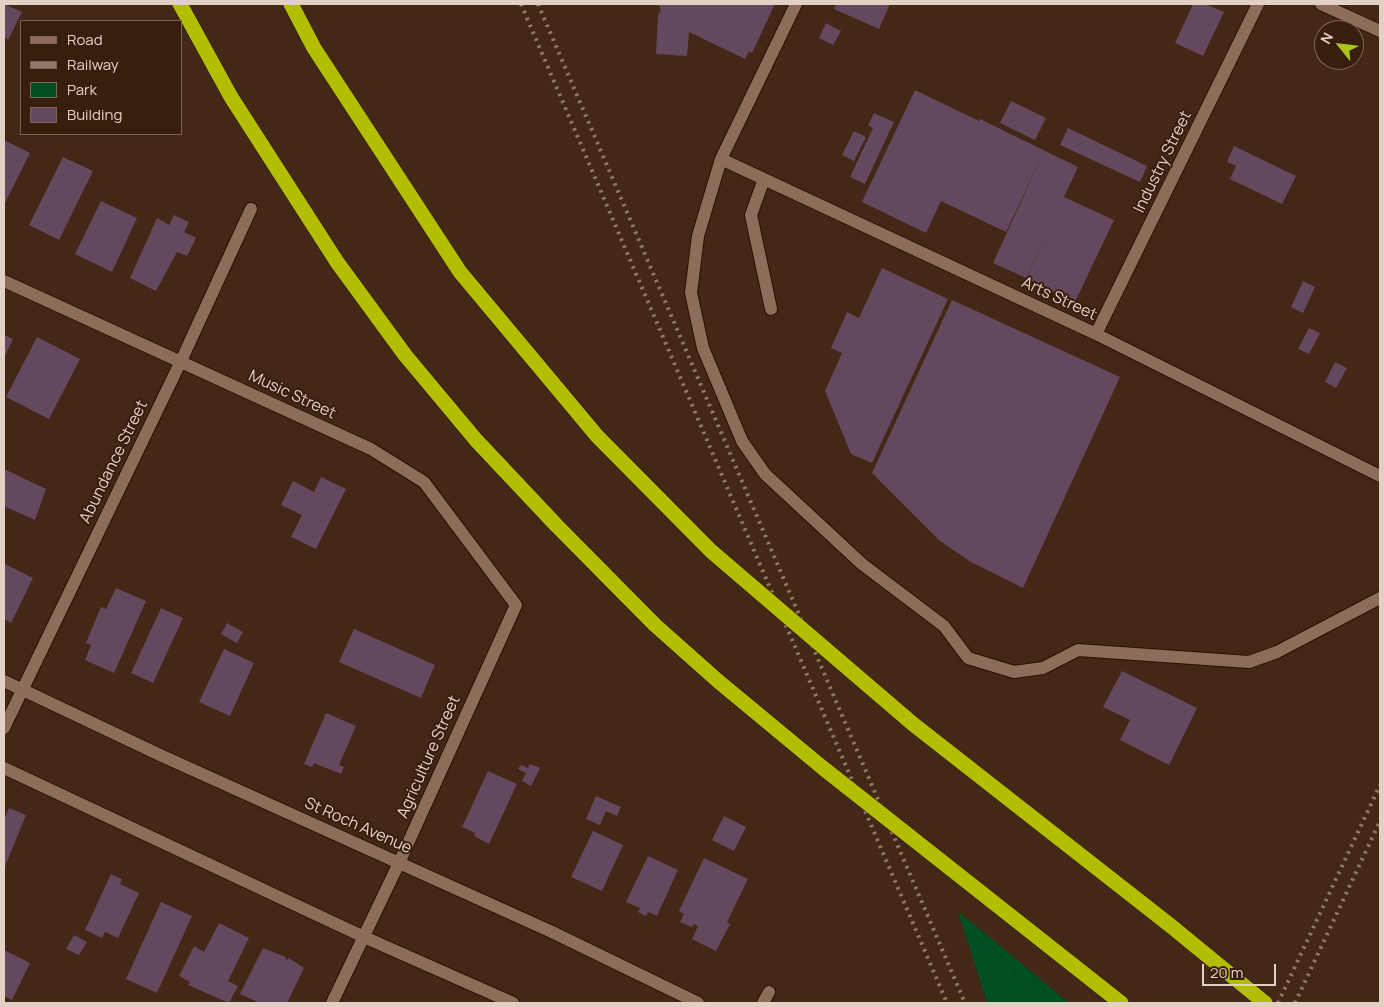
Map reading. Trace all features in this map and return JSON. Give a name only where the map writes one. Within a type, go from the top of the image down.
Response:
[{"type":"highway","points":[[180,4],[231,97],[337,262],[411,362],[476,440],[557,526],[655,625],[718,681],[831,774],[1121,1003]]},
{"type":"highway","points":[[291,4],[314,48],[460,272],[597,436],[711,551],[912,724],[1171,926],[1265,1003]]},
{"type":"street","points":[[796,4],[721,159],[698,236],[692,293],[703,348],[742,441],[765,474],[815,523],[862,564],[944,626],[968,658],[1014,672],[1043,668],[1078,650],[1249,662],[1277,652],[1380,598]]},
{"type":"street","name":"Industry Street","points":[[1096,334],[1258,4]]},
{"type":"street","points":[[1322,4],[1380,31]]},
{"type":"street","name":"Arts Street","points":[[721,159],[1096,334],[1380,476]]},
{"type":"street","points":[[764,179],[751,215],[771,309]]},
{"type":"street","name":"Abundance Street","points":[[4,728],[181,361],[251,209]]},
{"type":"street","name":"Music Street","points":[[4,282],[371,449],[424,482],[516,605]]},
{"type":"street","name":"Agriculture Street","points":[[332,1003],[399,862],[516,605]]},
{"type":"street","name":"St Roch Avenue","points":[[4,681],[160,755],[552,932],[698,1003]]},
{"type":"street","points":[[4,768],[364,937],[514,1003]]},
{"type":"green space","points":[[958,911],[1069,1003],[987,1003]]},
{"type":"building","points":[[4,4],[22,12],[8,40],[4,37]]},
{"type":"building","points":[[658,4],[775,4],[752,53],[749,51],[745,59],[689,32],[687,56],[656,54],[658,16],[661,10]]},
{"type":"building","points":[[836,4],[890,4],[879,29],[834,9]]},
{"type":"building","points":[[1193,4],[1205,4],[1224,12],[1203,56],[1175,43]]},
{"type":"building","points":[[826,23],[841,31],[833,45],[819,38]]},
{"type":"building","points":[[915,90],[979,121],[980,119],[1078,167],[1064,197],[1114,220],[1075,302],[1026,279],[1049,231],[1026,278],[993,263],[1042,156],[1006,232],[941,201],[926,233],[862,202]]},
{"type":"building","points":[[1011,101],[1046,118],[1035,140],[1000,123]]},
{"type":"building","points":[[874,113],[894,122],[865,184],[850,177],[873,128],[868,125]]},
{"type":"building","points":[[1068,128],[1147,166],[1140,182],[1060,145]]},
{"type":"building","points":[[854,131],[866,137],[854,161],[842,155]]},
{"type":"building","points":[[4,140],[30,153],[4,205]]},
{"type":"building","points":[[1234,146],[1296,176],[1282,204],[1230,179],[1236,166],[1227,162]]},
{"type":"building","points":[[63,157],[93,171],[59,240],[29,225]]},
{"type":"building","points":[[101,201],[137,218],[112,272],[75,254]]},
{"type":"building","points":[[174,215],[189,222],[184,232],[196,238],[187,256],[177,252],[156,291],[130,278],[157,218],[169,225]]},
{"type":"building","points":[[882,268],[948,299],[872,463],[851,454],[825,391],[842,353],[831,348],[847,312],[859,318]]},
{"type":"building","points":[[1303,281],[1315,287],[1303,313],[1291,307]]},
{"type":"building","points":[[952,300],[1120,377],[1023,588],[971,562],[940,541],[872,473]]},
{"type":"building","points":[[1309,328],[1320,333],[1309,354],[1298,349]]},
{"type":"building","points":[[4,335],[13,339],[4,358]]},
{"type":"building","points":[[37,337],[80,359],[49,419],[6,397]]},
{"type":"building","points":[[1335,362],[1347,368],[1336,388],[1325,382]]},
{"type":"building","points":[[4,469],[46,489],[35,520],[4,506]]},
{"type":"building","points":[[321,477],[346,489],[316,549],[291,537],[302,515],[281,505],[293,481],[314,492]]},
{"type":"building","points":[[5,564],[33,578],[11,623],[4,619]]},
{"type":"building","points":[[116,588],[146,601],[114,673],[85,660],[91,645],[86,643],[101,607],[106,609]]},
{"type":"building","points":[[161,608],[183,618],[153,683],[131,673]]},
{"type":"building","points":[[227,623],[243,632],[237,643],[221,634]]},
{"type":"building","points":[[354,629],[435,665],[421,698],[339,662]]},
{"type":"building","points":[[224,649],[254,663],[230,716],[199,702]]},
{"type":"building","points":[[1122,671],[1197,708],[1169,765],[1120,740],[1130,720],[1103,707]]},
{"type":"building","points":[[326,713],[356,726],[339,765],[344,767],[341,774],[314,763],[312,767],[304,764]]},
{"type":"building","points":[[530,764],[540,768],[531,786],[522,781],[526,773],[518,769],[521,765],[528,768]]},
{"type":"building","points":[[488,771],[517,784],[489,844],[474,836],[475,833],[462,827]]},
{"type":"building","points":[[596,796],[621,807],[617,816],[606,811],[600,825],[586,819]]},
{"type":"building","points":[[9,808],[26,815],[4,869],[4,820]]},
{"type":"building","points":[[724,816],[746,827],[734,851],[712,840]]},
{"type":"building","points":[[593,831],[623,845],[602,891],[571,877]]},
{"type":"building","points":[[648,856],[678,870],[657,916],[648,912],[646,916],[638,912],[640,908],[626,902]]},
{"type":"building","points":[[704,858],[748,879],[727,922],[730,924],[716,951],[692,939],[698,926],[694,924],[692,927],[680,922],[684,914],[679,911]]},
{"type":"building","points":[[111,874],[122,879],[120,884],[139,893],[118,938],[105,932],[102,938],[85,930]]},
{"type":"building","points":[[161,902],[192,916],[157,993],[126,979]]},
{"type":"building","points":[[219,923],[249,938],[228,981],[238,986],[229,1003],[188,985],[190,982],[179,976],[194,946],[204,952]]},
{"type":"building","points":[[74,935],[87,942],[79,955],[66,949]]},
{"type":"building","points":[[263,948],[286,957],[285,959],[288,960],[289,958],[304,968],[287,1003],[260,1003],[240,994]]},
{"type":"building","points":[[4,950],[30,963],[12,1000],[4,996]]},
{"type":"railway","points":[[521,4],[947,1003]]},
{"type":"railway","points":[[538,4],[965,1003]]},
{"type":"railway","points":[[1278,1003],[1380,785]]},
{"type":"railway","points":[[1295,1003],[1380,821]]}]
